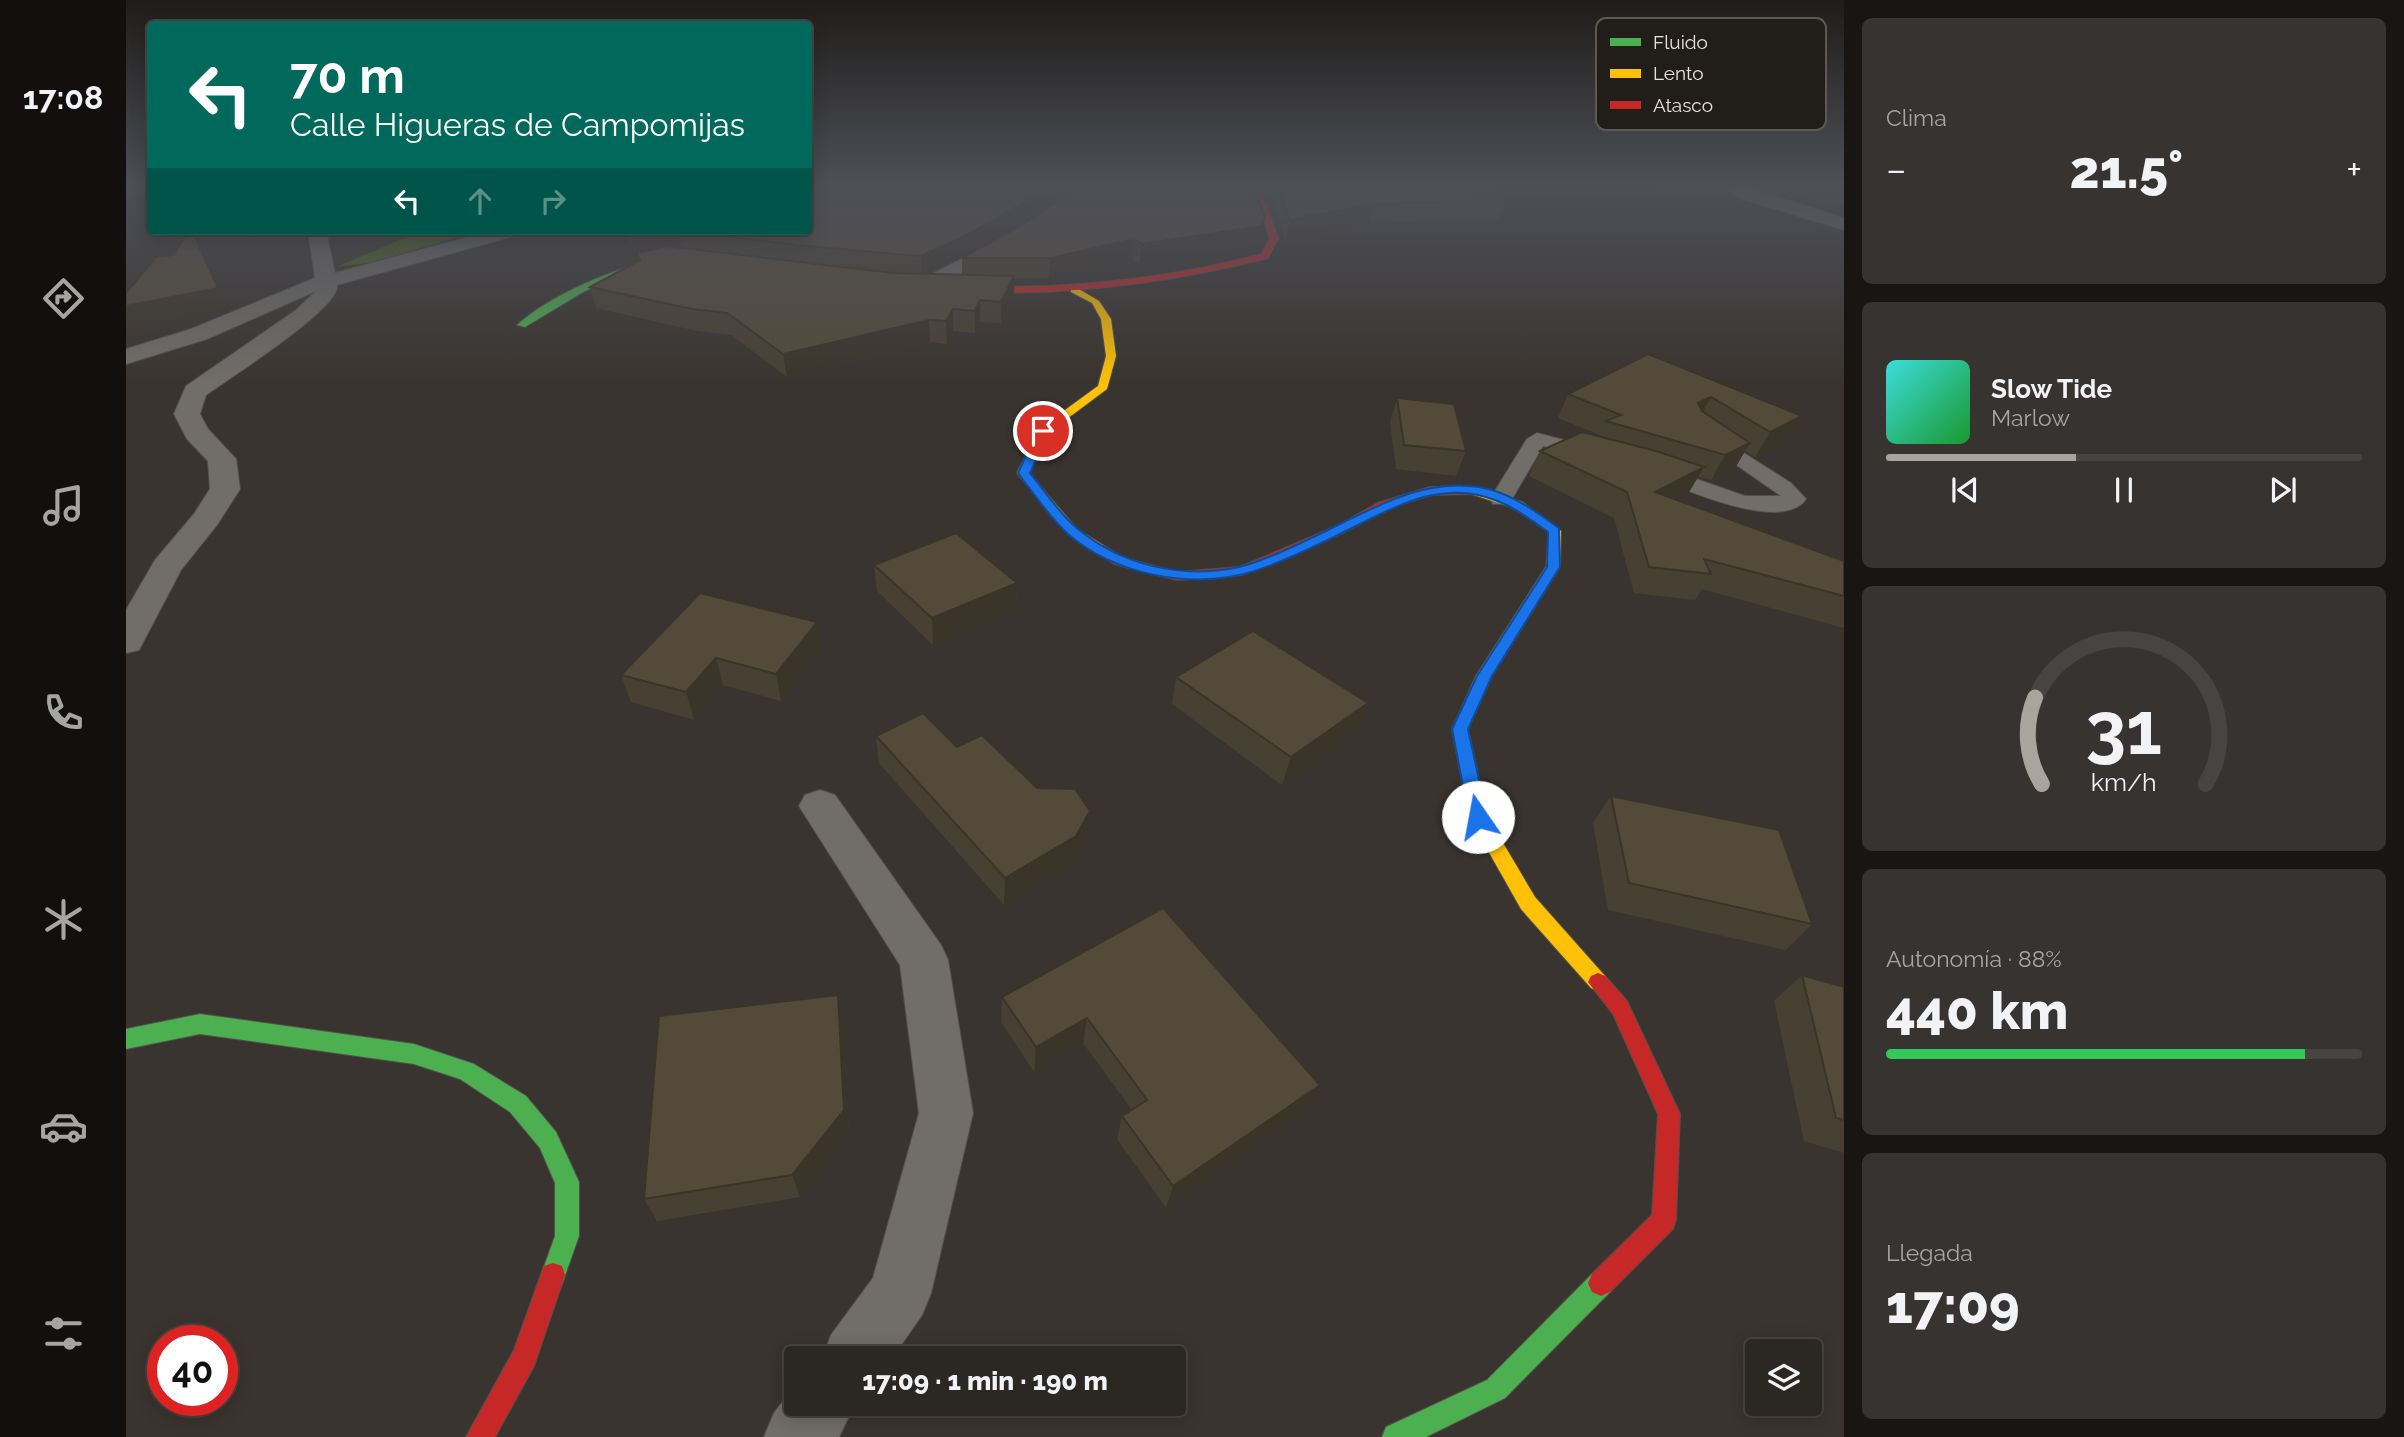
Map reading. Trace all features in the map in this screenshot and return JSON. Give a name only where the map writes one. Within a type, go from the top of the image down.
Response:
[{"type":"street","points":[[126,642],[166,567],[206,519],[225,489],[222,459],[197,433],[187,414],[195,391],[320,302],[328,291],[320,251]]},
{"type":"street","points":[[126,357],[199,334],[290,293],[325,281],[436,251]]},
{"type":"street","points":[[917,285],[974,262],[992,251]]},
{"type":"street","points":[[917,285],[1025,292],[1074,290],[1213,271],[1265,256],[1267,251]]},
{"type":"street","points":[[523,325],[610,273],[633,264],[670,258],[696,262]]},
{"type":"street","points":[[1074,290],[1095,301],[1106,319],[1111,356],[1103,387],[1043,431],[1024,473],[1073,532],[1119,561],[1177,576],[1242,570],[1341,528],[1382,506],[1430,491],[1478,491],[1518,505],[1555,531],[1553,567],[1485,676],[1460,729],[1478,817],[1528,902],[1620,1008],[1670,1114],[1664,1220],[1496,1389],[1396,1437]]},
{"type":"street","points":[[820,806],[924,960],[946,1113],[900,1293],[862,1346]]},
{"type":"street","points":[[126,1039],[200,1024],[414,1054],[466,1071],[518,1104],[548,1140],[567,1182],[567,1236],[525,1357],[480,1437]]},
{"type":"street","points":[[798,1437],[813,1416]]},
{"type":"lane","points":[[1638,466],[1744,502],[1778,507],[1795,499],[1784,487],[1697,429]]},
{"type":"lane","points":[[1501,499],[1537,439],[1613,459]]},
{"type":"green space","points":[[374,251],[410,251],[368,263],[336,267]]},
{"type":"building","points":[[176,251],[201,251],[218,288],[126,306],[126,293],[156,257],[174,255]]},
{"type":"building","points":[[709,251],[893,273],[1014,276],[1001,302],[980,300],[975,311],[953,309],[946,321],[929,320],[783,354],[727,313],[692,309],[590,287],[640,260],[637,253]]},
{"type":"building","points":[[864,251],[932,251],[921,256]]},
{"type":"building","points":[[975,251],[1081,251],[1050,258],[962,258]]},
{"type":"building","points":[[1648,354],[1802,416],[1770,432],[1711,397],[1698,403],[1702,411],[1750,443],[1725,455],[1606,421],[1621,415],[1568,394]]},
{"type":"building","points":[[1397,398],[1454,404],[1466,451],[1404,445]]},
{"type":"building","points":[[1582,432],[1656,451],[1704,467],[1655,492],[1844,561],[1844,596],[1704,559],[1711,574],[1649,567],[1627,492],[1540,451]]},
{"type":"building","points":[[956,533],[1017,583],[932,618],[874,565]]},
{"type":"building","points":[[700,593],[817,622],[776,674],[716,658],[686,692],[621,675]]},
{"type":"building","points":[[1253,631],[1368,703],[1291,757],[1176,677]]},
{"type":"building","points":[[923,713],[957,747],[982,735],[1037,788],[1075,789],[1090,811],[1076,836],[1005,878],[876,736]]},
{"type":"building","points":[[1611,796],[1779,830],[1812,924],[1629,883]]},
{"type":"building","points":[[1163,908],[1320,1085],[1173,1186],[1122,1116],[1147,1100],[1087,1018],[1036,1047],[1002,997]]},
{"type":"building","points":[[1802,975],[1844,987],[1844,1120],[1836,1118]]},
{"type":"building","points":[[838,995],[844,1110],[792,1175],[644,1199],[659,1016]]},
{"type":"traffic: fast","points":[[522,325],[580,290],[619,271],[662,261],[685,260]]},
{"type":"traffic: fast","points":[[126,1039],[200,1024],[414,1054],[466,1071],[518,1104],[548,1140],[567,1182],[567,1236],[553,1275]]},
{"type":"traffic: fast","points":[[1396,1437],[1496,1389],[1601,1283]]},
{"type":"traffic: slow","points":[[1074,290],[1095,301],[1106,319],[1111,356],[1103,387],[1043,431],[1023,473],[1073,532],[1098,548]]},
{"type":"traffic: slow","points":[[1475,491],[1518,505],[1555,531],[1553,567],[1484,676],[1460,729],[1478,817],[1528,903],[1598,982]]},
{"type":"traffic: jam","points":[[961,289],[1077,289],[1114,285],[1227,266],[1265,256],[1267,251]]},
{"type":"traffic: jam","points":[[1098,548],[1119,561],[1177,576],[1242,571],[1341,529],[1382,506],[1430,491],[1475,491]]},
{"type":"traffic: jam","points":[[1598,982],[1620,1008],[1669,1114],[1664,1220],[1601,1283]]},
{"type":"traffic: jam","points":[[480,1437],[525,1357],[553,1275]]},
{"type":"route","points":[[1043,431],[1024,473],[1073,532],[1119,561],[1177,576],[1242,570],[1341,528],[1382,506],[1430,491],[1478,491],[1518,505],[1555,531],[1553,567],[1485,676],[1460,729],[1478,817]]}]
